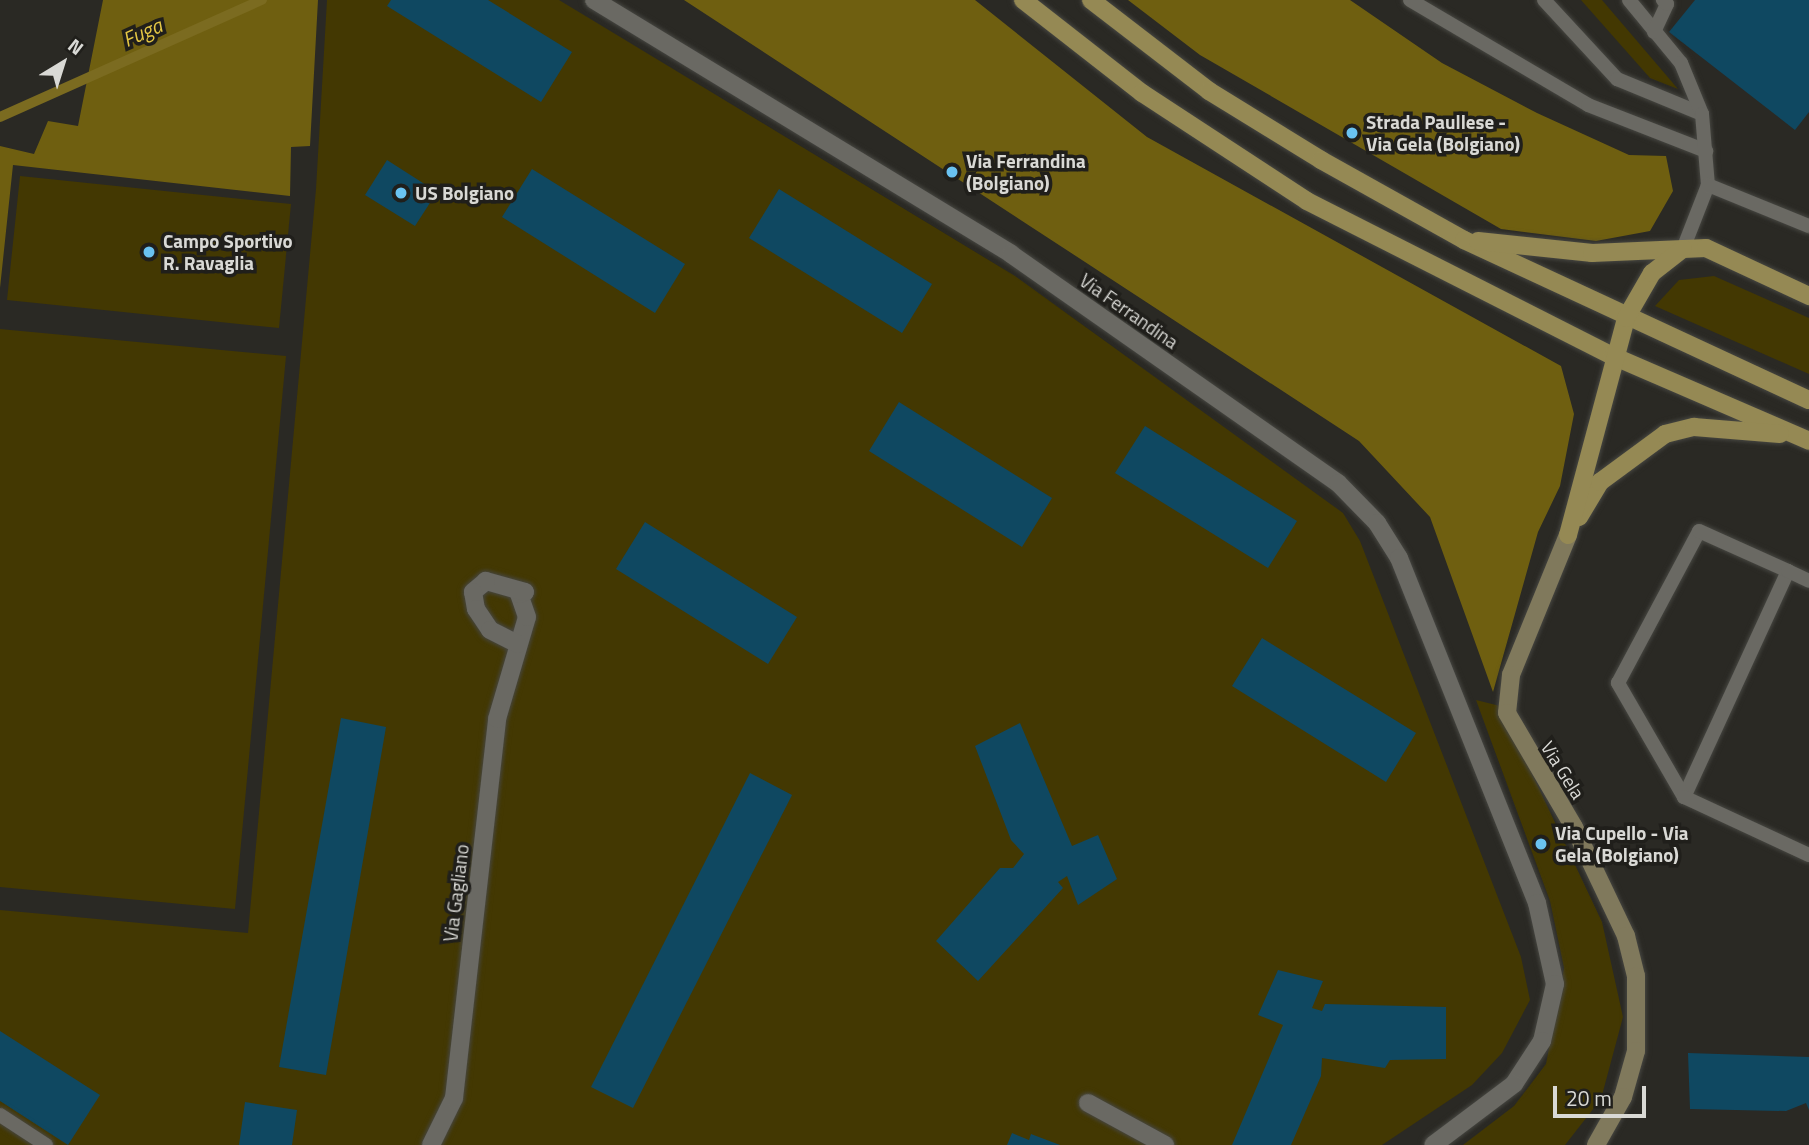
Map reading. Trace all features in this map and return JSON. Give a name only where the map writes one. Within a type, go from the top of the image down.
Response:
[{"type":"main road","points":[[1023,0],[1142,93],[1307,201],[1614,356],[1804,439]]},
{"type":"main road","points":[[1091,0],[1209,91],[1464,240],[1626,318],[1809,400]]},
{"type":"main road","points":[[1464,240],[1592,253],[1683,249],[1727,253],[1809,296]]},
{"type":"main road","points":[[1568,535],[1626,318],[1652,273],[1683,249]]},
{"type":"main road","points":[[1568,535],[1600,482],[1665,434],[1694,427],[1804,439]]},
{"type":"street","name":"Via Ferrandina","points":[[594,0],[1011,254],[1338,483],[1377,523],[1399,558],[1492,790],[1549,942],[1555,984],[1550,1019],[1528,1065],[1499,1101],[1433,1145]]},
{"type":"street","name":"Via Gela","points":[[1568,535],[1511,675],[1507,713],[1574,827],[1626,936],[1636,976],[1636,1051],[1623,1097],[1596,1145]]},
{"type":"street","name":"Via Gagliano","points":[[431,1145],[454,1098],[497,719],[518,644]]},
{"type":"street","points":[[1088,1103],[1165,1145]]},
{"type":"lane","points":[[1410,0],[1588,105],[1706,151]]},
{"type":"lane","points":[[1544,0],[1616,79],[1702,114]]},
{"type":"lane","points":[[1629,0],[1681,63],[1702,114],[1708,184],[1683,249]]},
{"type":"lane","points":[[1654,32],[1667,4],[1663,0]]},
{"type":"lane","points":[[1708,184],[1809,226]]},
{"type":"lane","points":[[1809,581],[1699,531],[1618,683],[1684,797],[1809,855]]},
{"type":"lane","points":[[1684,797],[1788,571]]},
{"type":"lane","points":[[0,1115],[46,1145]]},
{"type":"shaded area","points":[[103,0],[318,0],[310,146],[291,147],[290,196],[13,165],[0,288],[0,146],[34,154],[48,121],[78,126]]},
{"type":"shaded area","points":[[327,0],[559,0],[1015,276],[1343,513],[1360,541],[1521,957],[1530,1000],[1502,1053],[1472,1085],[1382,1145],[0,1145],[0,910],[248,933],[316,189]]},
{"type":"shaded area","points":[[684,0],[975,0],[1147,137],[1561,366],[1574,414],[1560,486],[1538,532],[1493,692],[1430,517],[1359,441]]},
{"type":"shaded area","points":[[1128,0],[1350,0],[1442,63],[1537,113],[1629,155],[1666,156],[1673,191],[1650,231],[1596,241],[1501,229],[1200,55]]},
{"type":"shaded area","points":[[1581,0],[1602,0],[1678,89],[1650,78]]},
{"type":"shaded area","name":"Campo Sportivo R. Ravaglia","points":[[20,176],[291,204],[279,328],[7,300]]},
{"type":"shaded area","points":[[1714,276],[1809,318],[1809,374],[1655,306],[1679,280]]},
{"type":"shaded area","points":[[0,329],[286,356],[235,909],[0,887]]},
{"type":"shaded area","points":[[1476,700],[1500,706],[1602,922],[1623,1017],[1601,1099],[1565,1145],[1463,1145],[1514,1106],[1546,1064],[1564,968],[1550,901]]},
{"type":"building","points":[[391,0],[488,0],[572,52],[541,102],[387,6]]},
{"type":"building","points":[[1695,0],[1809,0],[1809,112],[1795,130],[1669,32]]},
{"type":"building","name":"US Bolgiano","points":[[387,160],[437,192],[415,226],[365,195]]},
{"type":"building","points":[[532,169],[685,264],[655,313],[502,217]]},
{"type":"building","points":[[779,189],[932,284],[902,333],[749,238]]},
{"type":"building","points":[[899,402],[1052,498],[1022,547],[869,451]]},
{"type":"building","points":[[1145,426],[1297,521],[1268,568],[1115,473]]},
{"type":"building","points":[[645,522],[797,617],[768,664],[616,569]]},
{"type":"building","points":[[1262,638],[1416,733],[1386,782],[1232,686]]},
{"type":"building","points":[[341,718],[386,727],[326,1075],[279,1067]]},
{"type":"building","points":[[1020,723],[1072,846],[1098,835],[1117,879],[1078,905],[1067,876],[1058,882],[1063,888],[978,981],[936,941],[1000,868],[1013,868],[1024,854],[1011,840],[975,746]]},
{"type":"building","points":[[750,773],[792,795],[633,1108],[591,1087]]},
{"type":"building","points":[[1278,970],[1323,981],[1312,1008],[1322,1011],[1325,1004],[1446,1007],[1446,1059],[1390,1060],[1385,1068],[1322,1058],[1321,1076],[1291,1145],[1232,1145],[1283,1025],[1258,1015]]},
{"type":"building","points":[[0,1031],[100,1095],[68,1145],[0,1101]]},
{"type":"building","points":[[1688,1053],[1809,1057],[1809,1110],[1806,1103],[1786,1111],[1690,1109]]},
{"type":"building","points":[[245,1102],[297,1110],[292,1145],[239,1145]]},
{"type":"building","points":[[1012,1133],[1029,1140],[1031,1134],[1060,1145],[1007,1145]]},
{"type":"waterway","name":"Fuga","points":[[0,117],[262,0]]},
{"type":"place","name":"Strada Paullese - Via Gela (Bolgiano)","points":[[1352,133]]},
{"type":"place","name":"Via Ferrandina (Bolgiano)","points":[[952,172]]},
{"type":"place","name":"US Bolgiano","points":[[401,193]]},
{"type":"place","name":"Campo Sportivo R. Ravaglia","points":[[149,252]]},
{"type":"place","name":"Via Cupello - Via Gela (Bolgiano)","points":[[1541,844]]}]
